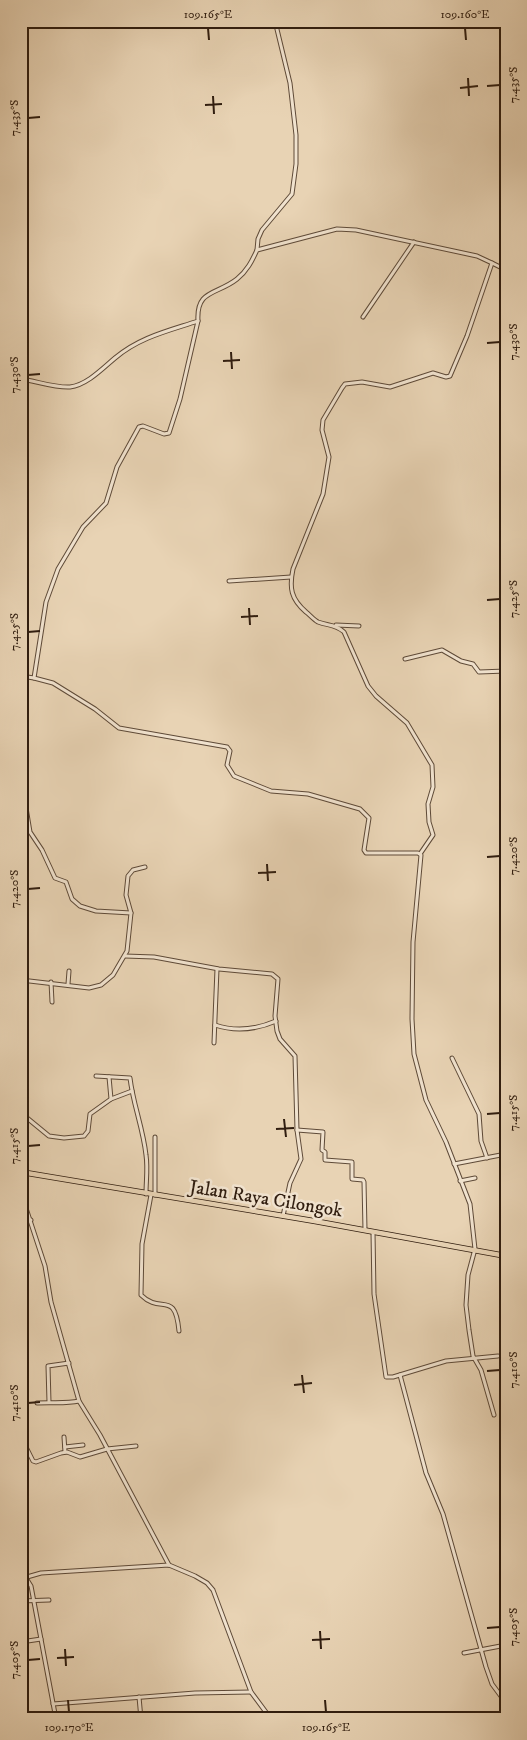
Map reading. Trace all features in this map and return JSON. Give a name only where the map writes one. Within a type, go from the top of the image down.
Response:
[{"type":"highway","name":"Jalan Raya Cilongok","points":[[21,1172],[373,1231],[506,1256]]},
{"type":"street","points":[[34,678],[46,602],[58,569],[82,527],[106,503],[117,467],[139,427],[143,426],[164,434],[169,433],[180,399],[198,321],[198,308],[203,297],[235,280],[247,270],[257,250],[262,230],[292,194],[296,164],[296,135],[290,83],[275,21]]},
{"type":"street","points":[[257,250],[338,229],[356,230],[476,256],[506,270]]},
{"type":"street","points":[[363,317],[414,242]]},
{"type":"street","points":[[359,626],[336,625],[316,620],[297,604],[292,594],[291,577],[323,494],[329,457],[322,430],[322,420],[345,384],[362,382],[390,387],[433,372],[446,377],[450,376],[467,336],[492,263]]},
{"type":"street","points":[[21,379],[69,387],[76,386],[95,375],[133,344],[164,331],[198,321]]},
{"type":"street","points":[[229,581],[291,577]]},
{"type":"street","points":[[336,625],[344,632],[350,643],[368,686],[376,696],[407,723],[432,765],[433,787],[428,804],[429,822],[433,835],[420,854],[421,863],[413,942],[412,1019],[414,1054],[426,1100],[470,1204],[475,1249],[468,1275],[466,1305],[474,1358],[481,1370],[494,1415]]},
{"type":"street","points":[[405,659],[442,650],[461,661],[473,664],[480,672],[506,671]]},
{"type":"street","points":[[21,676],[53,684],[95,709],[119,728],[227,747],[230,751],[227,765],[231,774],[259,787],[271,791],[308,794],[360,809],[369,818],[366,853],[420,854]]},
{"type":"street","points":[[21,778],[30,832],[51,865],[55,878],[66,882],[72,899],[87,909],[131,913]]},
{"type":"street","points":[[21,980],[90,988],[101,985],[112,975],[126,956],[131,913],[126,895],[128,876],[133,870],[144,867]]},
{"type":"street","points":[[126,956],[154,958],[217,969],[272,974],[278,979],[276,1021],[280,1039],[295,1056],[296,1130],[301,1159],[290,1183],[284,1216]]},
{"type":"street","points":[[214,1043],[217,969]]},
{"type":"street","points":[[68,984],[69,971]]},
{"type":"street","points":[[51,982],[52,1002]]},
{"type":"street","points":[[215,1025],[230,1029],[246,1030],[276,1021]]},
{"type":"street","points":[[452,1058],[479,1114],[482,1141],[487,1158]]},
{"type":"street","points":[[96,1076],[130,1077],[147,1157],[151,1195]]},
{"type":"street","points":[[110,1077],[111,1099]]},
{"type":"street","points":[[21,1113],[49,1136],[81,1137],[88,1131],[91,1112],[111,1099],[132,1091]]},
{"type":"street","points":[[296,1130],[323,1132],[322,1150],[325,1160],[352,1162],[352,1179],[363,1180],[364,1182],[365,1230]]},
{"type":"street","points":[[155,1137],[151,1195],[142,1244],[142,1296],[154,1303],[172,1307],[177,1312],[179,1331]]},
{"type":"street","points":[[454,1164],[506,1154]]},
{"type":"street","points":[[460,1181],[475,1178]]},
{"type":"street","points":[[21,1193],[45,1266],[51,1302],[79,1401],[169,1565]]},
{"type":"street","points":[[21,1223],[30,1220]]},
{"type":"street","points":[[373,1231],[374,1294],[384,1373],[388,1378],[446,1360],[498,1356]]},
{"type":"street","points":[[49,1402],[48,1366],[68,1363]]},
{"type":"street","points":[[400,1375],[426,1473],[443,1514],[480,1649],[492,1684],[506,1703]]},
{"type":"street","points":[[37,1403],[63,1404],[79,1401]]},
{"type":"street","points":[[64,1436],[65,1452]]},
{"type":"street","points":[[65,1447],[83,1445]]},
{"type":"street","points":[[26,1447],[35,1462],[65,1452],[76,1457],[107,1449],[136,1446]]},
{"type":"street","points":[[27,1577],[41,1573],[169,1565],[195,1576],[206,1583],[212,1590],[251,1692],[271,1719]]},
{"type":"street","points":[[21,1570],[31,1586],[56,1719]]},
{"type":"street","points":[[21,1601],[49,1600]]},
{"type":"street","points":[[21,1642],[41,1639]]},
{"type":"street","points":[[464,1653],[506,1645]]},
{"type":"street","points":[[53,1704],[195,1692],[251,1692]]},
{"type":"street","points":[[139,1697],[142,1719]]}]
